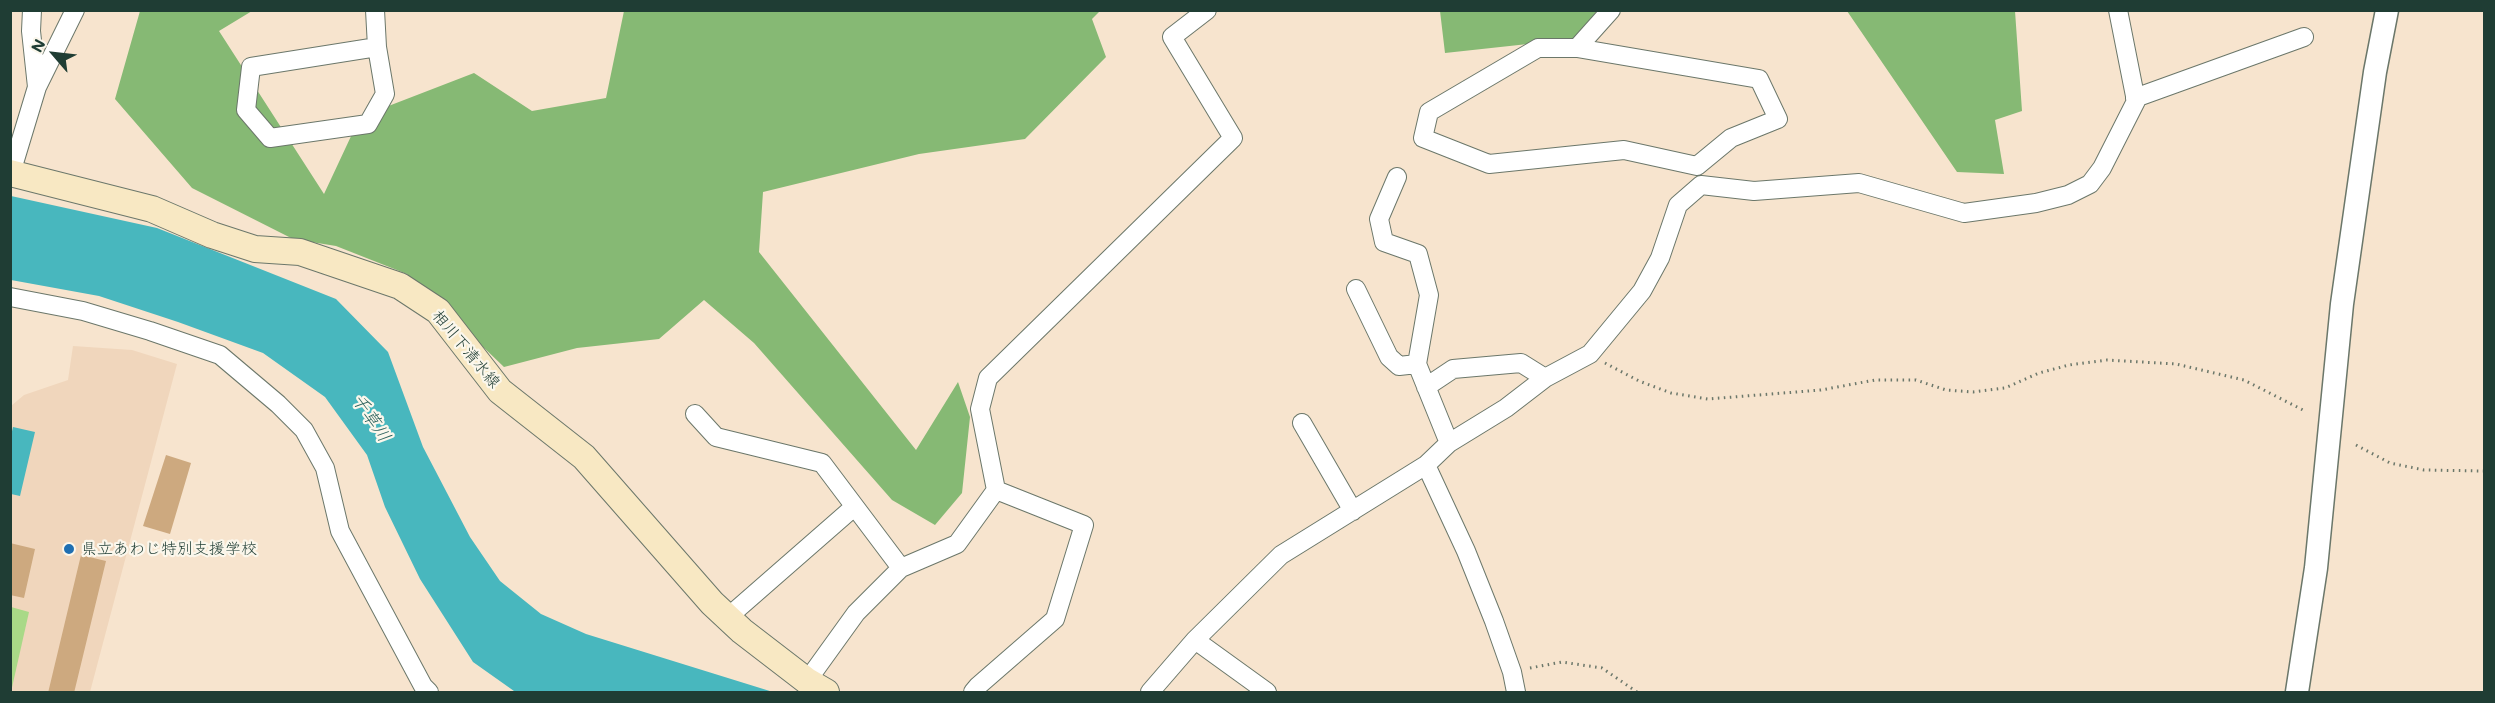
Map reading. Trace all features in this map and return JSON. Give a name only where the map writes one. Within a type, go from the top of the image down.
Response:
[{"type":"main road","name":"相川下清水線","points":[[11,173],[152,209],[212,235],[255,249],[300,252],[400,286],[438,311],[500,391],[584,457],[727,618],[816,687]]},
{"type":"street","points":[[32,10],[31,31],[37,87]]},
{"type":"street","points":[[11,173],[37,87],[75,10]]},
{"type":"street","points":[[375,10],[377,47],[385,94],[368,124],[270,138],[246,110],[251,67],[377,47]]},
{"type":"street","points":[[816,687],[856,613],[901,568],[957,544],[996,490],[980,409],[988,378],[1233,138],[1172,37],[1207,10]]},
{"type":"street","points":[[1577,48],[1611,10]]},
{"type":"street","points":[[1150,693],[1195,640],[1281,555],[1426,465],[1449,443],[1506,408],[1545,378],[1590,354],[1642,291],[1660,258],[1678,205],[1701,185],[1754,191],[1859,183],[1964,213],[2036,203],[2068,195],[2090,183],[2102,168],[2136,98],[2118,10]]},
{"type":"street","points":[[2297,693],[2316,568],[2342,304],[2386,10]]},
{"type":"street","points":[[2136,98],[2304,37]]},
{"type":"street","points":[[1538,48],[1577,48],[1759,79],[1778,119],[1731,138],[1697,166],[1624,150],[1489,164],[1423,138],[1429,112],[1538,48]]},
{"type":"street","points":[[1697,166],[1701,185]]},
{"type":"street","points":[[1397,177],[1379,219],[1384,242],[1418,254],[1429,295],[1416,364],[1449,443]]},
{"type":"street","points":[[1356,289],[1389,357],[1399,366],[1416,364]]},
{"type":"street","points":[[10,297],[83,311],[150,331],[220,356],[278,404],[304,430],[325,468],[340,531],[423,686],[429,693]]},
{"type":"street","points":[[1426,387],[1453,369],[1521,363],[1545,378]]},
{"type":"street","points":[[695,414],[716,437],[822,463],[901,568]]},
{"type":"street","points":[[1302,423],[1353,510]]},
{"type":"street","points":[[1426,465],[1466,551],[1494,621],[1512,672],[1516,693]]},
{"type":"street","points":[[973,693],[978,686],[1055,619],[1084,525],[996,490]]},
{"type":"street","points":[[727,618],[854,507]]},
{"type":"street","points":[[1195,640],[1267,693]]},
{"type":"path","points":[[1590,354],[1639,381],[1671,393],[1708,399],[1821,390],[1875,380],[1916,380],[1946,390],[1973,392],[2005,388],[2039,373],[2069,365],[2107,360],[2176,364],[2244,380],[2305,411]]},
{"type":"path","points":[[2356,445],[2390,464],[2424,470],[2484,471]]},
{"type":"path","points":[[1512,672],[1562,662],[1602,669],[1637,693]]},
{"type":"shaded area","name":"県立あわじ特別支援学校","points":[[73,346],[132,350],[177,364],[90,692],[11,692],[11,406],[24,395],[68,380]]},
{"type":"green space","points":[[140,11],[252,11],[219,31],[324,194],[360,117],[474,73],[532,111],[606,98],[624,11],[1100,11],[1092,19],[1106,57],[1025,139],[919,154],[763,192],[759,252],[916,450],[958,382],[970,417],[962,493],[935,525],[892,500],[754,343],[704,300],[659,339],[577,348],[504,367],[407,274],[336,246],[293,239],[192,188],[115,99]]},
{"type":"green space","points":[[1440,11],[1597,11],[1574,39],[1445,53]]},
{"type":"green space","points":[[1847,11],[2015,11],[2022,111],[1995,120],[2004,174],[1957,172]]},
{"type":"green space","points":[[11,607],[29,612],[10,692]]},
{"type":"water","name":"千草川","points":[[11,196],[157,228],[336,299],[388,352],[423,447],[470,537],[500,581],[541,614],[586,634],[773,692],[514,691],[473,662],[420,579],[385,507],[367,455],[325,397],[263,353],[99,296],[11,280]]},
{"type":"water","points":[[13,427],[35,432],[20,496],[11,494],[10,440]]},
{"type":"building","points":[[166,455],[191,463],[170,534],[143,526]]},
{"type":"building","points":[[10,543],[35,549],[24,598],[10,595]]},
{"type":"building","points":[[81,555],[106,561],[74,693],[48,693]]},
{"type":"place","name":"県立あわじ特別支援学校","points":[[69,549]]}]
